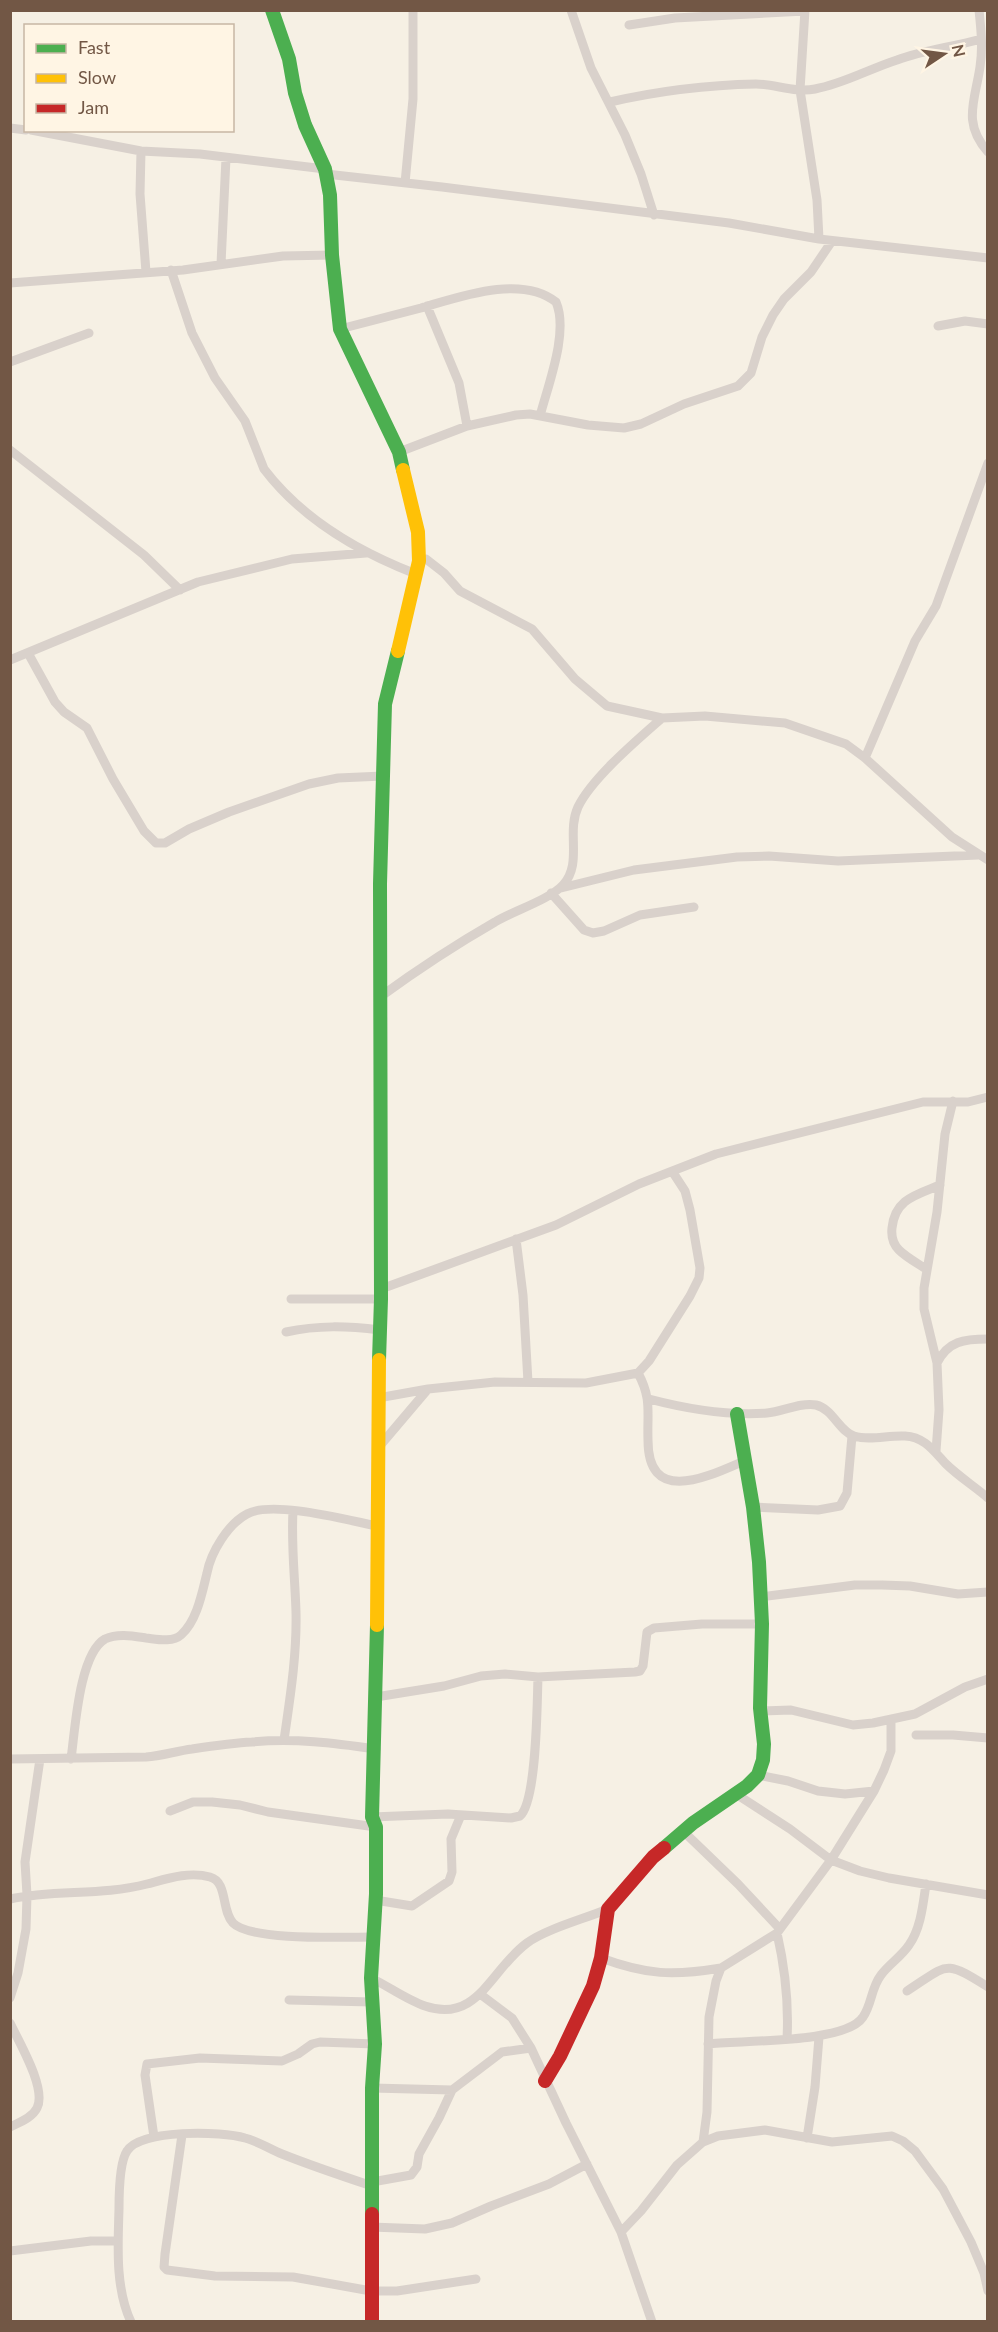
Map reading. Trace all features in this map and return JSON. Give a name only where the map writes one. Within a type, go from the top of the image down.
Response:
[{"type":"street","points":[[272,10],[289,59],[295,93],[305,125],[326,172],[330,195],[332,255],[340,329],[399,452],[418,532],[417,568],[385,704],[380,884],[381,1294],[378,1398],[375,1900],[371,1978],[375,2044],[372,2088],[372,2322]]},
{"type":"street","points":[[405,183],[413,99],[413,10]]},
{"type":"street","points":[[571,10],[591,68],[610,102],[641,174],[654,215]]},
{"type":"street","points":[[979,10],[984,34],[972,109],[978,141],[987,152]]},
{"type":"street","points":[[629,25],[675,18],[805,11],[800,90],[817,200],[819,239]]},
{"type":"street","points":[[610,102],[676,89],[758,84],[800,90],[825,87],[898,59],[984,34]]},
{"type":"street","points":[[41,132],[141,151],[226,158],[405,183],[729,223],[832,241],[987,258]]},
{"type":"street","points":[[141,151],[140,194],[146,272]]},
{"type":"street","points":[[221,264],[226,158]]},
{"type":"street","points":[[399,452],[467,426],[516,415],[540,416],[588,425],[624,428],[641,424],[684,404],[738,386],[751,373],[762,338],[773,315],[784,299],[816,265],[832,241]]},
{"type":"street","points":[[10,282],[171,270],[283,256],[332,255]]},
{"type":"street","points":[[171,270],[192,333],[215,378],[245,421],[264,469],[288,497],[336,534],[366,553],[417,568]]},
{"type":"street","points":[[340,329],[485,291],[502,289],[541,293],[556,302],[560,321],[559,340],[540,416]]},
{"type":"street","points":[[427,306],[459,383],[467,426]]},
{"type":"street","points":[[938,327],[965,321],[987,324]]},
{"type":"street","points":[[10,363],[89,333]]},
{"type":"street","points":[[10,450],[144,555],[180,590]]},
{"type":"street","points":[[865,758],[915,641],[936,606],[987,463]]},
{"type":"street","points":[[10,660],[198,582],[279,562],[327,555],[366,553]]},
{"type":"street","points":[[417,568],[426,559],[444,573],[460,591],[532,629],[575,680],[594,698],[607,706],[662,718],[705,716],[785,723],[846,744],[865,758],[933,821],[983,857]]},
{"type":"street","points":[[28,653],[55,702],[64,712],[87,728],[113,779],[144,831],[156,843],[165,843],[189,829],[229,812],[309,784],[338,778],[383,776]]},
{"type":"street","points":[[561,888],[571,875],[574,865],[572,825],[578,806],[628,748],[662,718]]},
{"type":"street","points":[[380,997],[427,963],[496,921],[561,888],[634,870],[737,857],[769,856],[838,861],[983,857]]},
{"type":"street","points":[[551,893],[584,930],[593,933],[604,931],[640,915],[694,907]]},
{"type":"street","points":[[291,1299],[381,1294],[571,1218],[639,1184],[716,1154],[922,1102],[968,1102],[987,1098]]},
{"type":"street","points":[[936,1451],[939,1410],[937,1363],[924,1309],[926,1269],[940,1185],[945,1134],[953,1101]]},
{"type":"street","points":[[378,1398],[428,1389],[495,1382],[586,1383],[638,1373],[690,1296],[699,1278],[700,1268],[690,1210],[685,1191],[672,1171]]},
{"type":"street","points":[[926,1269],[900,1251],[894,1243],[891,1234],[892,1219],[899,1206],[914,1195],[940,1185]]},
{"type":"street","points":[[516,1239],[523,1295],[528,1382]]},
{"type":"street","points":[[286,1332],[304,1328],[340,1326],[380,1330]]},
{"type":"street","points":[[937,1363],[942,1352],[951,1344],[970,1339],[987,1339]]},
{"type":"street","points":[[638,1373],[649,1399],[649,1458],[652,1469],[658,1476],[687,1482],[744,1461]]},
{"type":"street","points":[[378,1448],[428,1389]]},
{"type":"street","points":[[649,1399],[680,1407],[738,1414],[783,1412],[806,1405],[818,1405],[852,1436],[864,1438],[906,1436],[924,1442],[987,1498]]},
{"type":"street","points":[[371,1978],[423,2006],[451,2010],[463,2007],[480,1994],[510,1957],[529,1942],[608,1909],[653,1857],[683,1831],[758,1775],[764,1752],[760,1711],[762,1624],[753,1507],[738,1414]]},
{"type":"street","points":[[753,1507],[818,1510],[840,1506],[847,1493],[852,1436]]},
{"type":"street","points":[[71,1759],[86,1670],[93,1653],[105,1640],[118,1635],[170,1640],[182,1634],[191,1622],[209,1563],[228,1532],[247,1514],[275,1508],[377,1526]]},
{"type":"street","points":[[284,1740],[295,1645],[296,1612],[292,1534],[294,1511]]},
{"type":"street","points":[[760,1596],[873,1585],[910,1586],[958,1594],[987,1592]]},
{"type":"street","points":[[376,1697],[444,1686],[481,1676],[505,1674],[538,1677],[635,1672],[640,1671],[643,1666],[647,1632],[654,1628],[702,1624],[762,1624]]},
{"type":"street","points":[[170,1811],[193,1802],[212,1802],[240,1805],[268,1812],[374,1822],[461,1815],[514,1818],[524,1813],[533,1763],[538,1677]]},
{"type":"street","points":[[760,1711],[790,1710],[853,1725],[915,1714],[965,1687],[987,1679]]},
{"type":"street","points":[[601,1958],[658,1974],[700,1972],[721,1968],[778,1930],[831,1860],[874,1791],[891,1751],[891,1719]]},
{"type":"street","points":[[916,1735],[987,1738]]},
{"type":"street","points":[[10,1759],[146,1757],[231,1744],[284,1740],[314,1740],[376,1749]]},
{"type":"street","points":[[10,1998],[18,1973],[26,1929],[25,1862],[40,1759]]},
{"type":"street","points":[[758,1775],[788,1781],[818,1791],[845,1794],[874,1791]]},
{"type":"street","points":[[735,1794],[790,1829],[831,1860],[860,1871],[987,1895]]},
{"type":"street","points":[[375,1900],[412,1906],[449,1881],[452,1872],[451,1839],[461,1815]]},
{"type":"street","points":[[683,1831],[738,1884],[778,1930],[785,1969],[787,2039]]},
{"type":"street","points":[[10,1899],[27,1895],[75,1894],[128,1888],[168,1878],[200,1875],[214,1878],[219,1884],[225,1910],[231,1921],[242,1930],[290,1936],[372,1937]]},
{"type":"street","points":[[708,2044],[819,2037],[855,2025],[863,2018],[875,1983],[910,1944],[922,1912],[926,1884]]},
{"type":"street","points":[[545,2081],[593,1986],[601,1958],[608,1909]]},
{"type":"street","points":[[907,1991],[947,1967],[959,1970],[987,1988]]},
{"type":"street","points":[[703,2142],[707,2112],[708,2017],[721,1968]]},
{"type":"street","points":[[480,1994],[512,2018],[531,2048],[545,2081],[621,2232],[652,2322]]},
{"type":"street","points":[[289,2000],[372,2002]]},
{"type":"street","points":[[10,2023],[38,2085],[40,2097],[38,2108],[30,2117],[10,2127]]},
{"type":"street","points":[[807,2138],[815,2087],[819,2037]]},
{"type":"street","points":[[154,2137],[145,2075],[147,2064],[200,2058],[282,2061],[289,2060],[312,2044],[320,2042],[375,2044]]},
{"type":"street","points":[[131,2322],[122,2290],[118,2241],[119,2196],[123,2162],[127,2150],[137,2142],[154,2137],[207,2133],[247,2138],[279,2153],[372,2184],[411,2175],[417,2167],[423,2146],[440,2118],[452,2090],[502,2052],[531,2048]]},
{"type":"street","points":[[372,2088],[452,2090]]},
{"type":"street","points":[[621,2232],[641,2211],[666,2176],[703,2142],[718,2136],[765,2130],[840,2142],[892,2136],[903,2141],[915,2151],[943,2189],[961,2220],[984,2273],[987,2291]]},
{"type":"street","points":[[182,2135],[165,2254],[164,2267],[167,2270],[215,2276],[293,2277],[371,2291],[397,2291],[476,2279]]},
{"type":"street","points":[[371,2227],[416,2229],[452,2223],[549,2184],[587,2164]]},
{"type":"street","points":[[10,2251],[91,2241],[118,2241]]},
{"type":"traffic: fast","points":[[272,10],[289,59],[295,93],[305,125],[325,169],[330,195],[332,255],[340,329],[399,452],[403,470]]},
{"type":"traffic: fast","points":[[379,1360],[381,1299],[380,884],[385,704],[398,651]]},
{"type":"traffic: fast","points":[[664,1848],[693,1823],[747,1786],[758,1775],[763,1760],[764,1744],[760,1708],[762,1624],[759,1562],[753,1507],[737,1414]]},
{"type":"traffic: fast","points":[[372,2214],[372,2088],[375,2044],[371,1978],[376,1894],[376,1827],[372,1817],[377,1625]]},
{"type":"traffic: slow","points":[[398,651],[419,561],[418,532],[403,470]]},
{"type":"traffic: slow","points":[[377,1625],[379,1360]]},
{"type":"traffic: jam","points":[[545,2081],[560,2056],[593,1986],[601,1958],[608,1909],[653,1857],[664,1848]]},
{"type":"traffic: jam","points":[[372,2214],[372,2322]]}]
